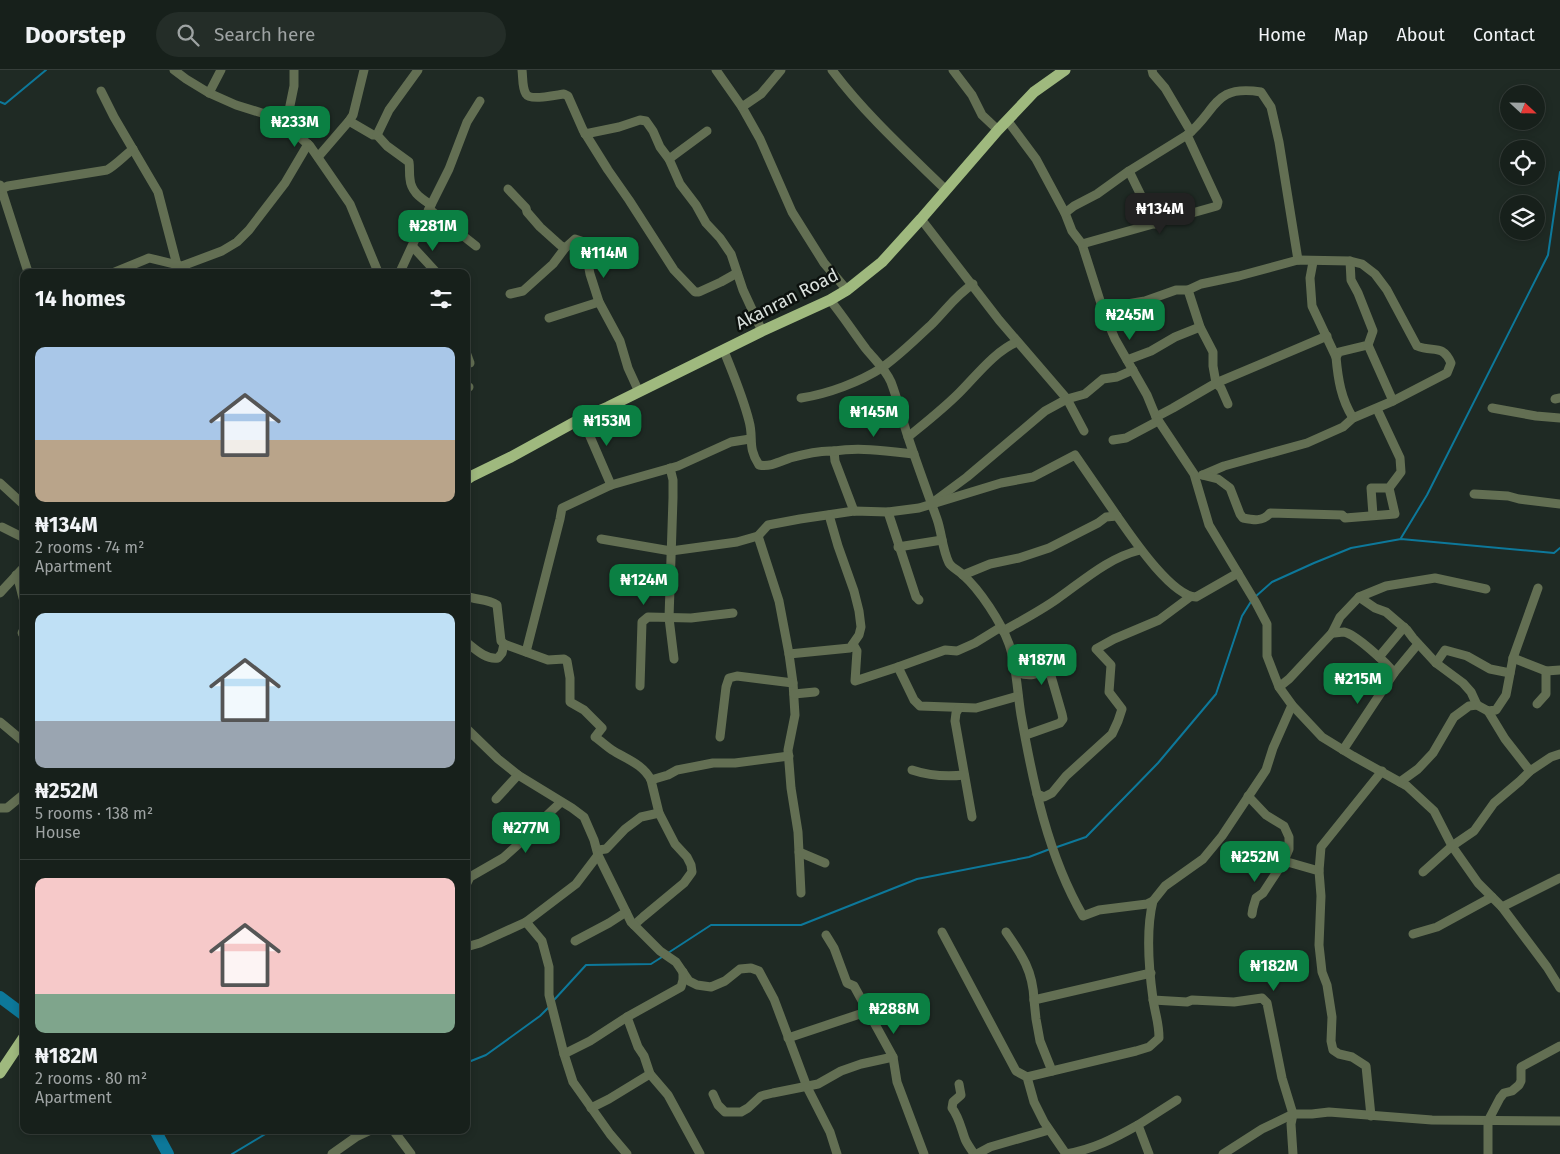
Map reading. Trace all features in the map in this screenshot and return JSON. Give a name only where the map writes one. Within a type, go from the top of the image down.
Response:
[{"type":"main road","name":"Akanran Road","points":[[470,477],[512,457],[582,418],[830,300],[847,290],[882,262],[998,130],[1034,92],[1065,70]]},
{"type":"main road","points":[[0,1073],[20,1043]]},
{"type":"street","points":[[174,70],[209,93],[236,105],[265,114],[286,125],[308,144],[350,204],[377,269]]},
{"type":"street","points":[[209,93],[220,70]]},
{"type":"street","points":[[286,125],[294,86],[294,70]]},
{"type":"street","points":[[318,157],[349,121],[364,70]]},
{"type":"street","points":[[378,135],[389,110],[418,70]]},
{"type":"street","points":[[522,70],[525,91],[532,98],[564,94],[568,96],[585,134],[674,270],[695,292],[699,292],[738,273]]},
{"type":"street","points":[[716,70],[742,107],[760,139],[792,212],[824,263],[847,290]]},
{"type":"street","points":[[742,107],[761,94],[781,70]]},
{"type":"street","points":[[832,70],[858,101],[946,190]]},
{"type":"street","points":[[953,70],[972,95],[982,115],[998,130]]},
{"type":"street","points":[[1082,244],[1217,206],[1218,202],[1189,133],[1165,88],[1153,74],[1152,70]]},
{"type":"street","points":[[1065,213],[1189,133],[1221,97],[1232,92],[1247,90],[1261,92],[1271,107],[1279,142],[1298,260]]},
{"type":"street","points":[[101,91],[158,192],[177,265]]},
{"type":"street","points":[[402,269],[449,169],[467,122],[480,101]]},
{"type":"street","points":[[585,134],[619,127],[640,120],[646,121],[669,159],[680,184],[696,205],[706,223],[731,254],[743,290],[762,331]]},
{"type":"street","points":[[1007,120],[1036,159],[1065,213],[1072,231],[1082,244],[1104,313],[1115,339],[1147,396],[1157,419],[1194,474],[1218,479],[1230,488],[1243,518],[1257,520],[1267,517],[1270,513],[1342,515],[1345,518],[1395,514],[1389,488],[1401,472],[1400,458],[1377,409]]},
{"type":"street","points":[[349,121],[373,135],[378,135],[387,146],[409,162],[412,188],[476,246]]},
{"type":"street","points":[[669,159],[707,131]]},
{"type":"street","points":[[123,269],[149,258],[182,266],[207,258],[237,242],[249,230],[285,183],[308,144]]},
{"type":"street","points":[[27,269],[1,187],[107,170],[133,149]]},
{"type":"street","points":[[1129,171],[1155,224]]},
{"type":"street","points":[[508,189],[526,208],[527,212],[540,227],[565,248]]},
{"type":"street","points":[[921,219],[1018,342],[1066,399],[1084,431]]},
{"type":"street","points":[[510,294],[524,291],[553,264],[574,239],[584,242],[590,274],[599,302],[620,341],[628,368],[639,392]]},
{"type":"street","points":[[413,247],[433,269]]},
{"type":"street","points":[[1104,313],[1121,305],[1145,301],[1176,290],[1188,290],[1201,284],[1298,260],[1313,262],[1350,261],[1362,264],[1375,274],[1387,290],[1417,346],[1424,349],[1440,349],[1448,355],[1451,363],[1446,373],[1377,409],[1353,418],[1343,427],[1307,443],[1224,466],[1199,476]]},
{"type":"street","points":[[1350,261],[1351,280],[1373,331],[1368,345],[1393,401]]},
{"type":"street","points":[[1313,262],[1310,278],[1312,306],[1336,358],[1339,384],[1346,407],[1353,418]]},
{"type":"street","points":[[801,398],[829,392],[882,368],[907,348],[959,294],[973,284]]},
{"type":"street","points":[[1188,290],[1200,327],[1213,352],[1216,383],[1221,388],[1228,404]]},
{"type":"street","points":[[830,300],[891,381],[908,437],[938,521],[944,550],[950,565],[963,575],[986,602],[1009,644],[1016,672],[1029,764],[1059,868],[1071,896],[1083,916],[1099,910],[1150,905]]},
{"type":"street","points":[[549,318],[599,302]]},
{"type":"street","points":[[1128,360],[1200,327]]},
{"type":"street","points":[[1113,440],[1126,438],[1216,383],[1326,336]]},
{"type":"street","points":[[908,437],[952,400],[998,354],[1009,345],[1018,342]]},
{"type":"street","points":[[1336,358],[1340,352],[1368,345]]},
{"type":"street","points":[[724,351],[750,423],[753,456],[759,465],[767,466],[818,452],[870,450],[914,454]]},
{"type":"street","points":[[931,504],[967,477],[1055,404],[1085,394],[1103,379],[1117,377],[1133,370]]},
{"type":"street","points":[[1492,408],[1536,416],[1560,418]]},
{"type":"street","points":[[582,418],[611,485]]},
{"type":"street","points":[[526,652],[562,508],[611,485],[670,468],[731,442],[750,439]]},
{"type":"street","points":[[834,451],[835,461],[854,511]]},
{"type":"street","points":[[601,539],[671,551],[737,542],[758,536],[768,526],[800,519],[854,511],[888,512],[919,508],[1001,483],[1033,477],[1075,455],[1140,550],[1173,585],[1190,597],[1196,597],[1238,573]]},
{"type":"street","points":[[670,468],[673,487],[669,618],[674,659]]},
{"type":"street","points":[[1199,476],[1209,525],[1267,624],[1266,656],[1279,687],[1292,705],[1322,737],[1407,786],[1434,811],[1452,846],[1478,883],[1502,907],[1547,967],[1560,988]]},
{"type":"street","points":[[0,484],[20,502]]},
{"type":"street","points":[[1374,515],[1371,488],[1389,488]]},
{"type":"street","points":[[1474,494],[1508,496],[1560,504]]},
{"type":"street","points":[[888,512],[898,547],[916,597],[919,600]]},
{"type":"street","points":[[789,654],[850,648],[859,635],[861,626],[854,590],[829,515]]},
{"type":"street","points":[[963,575],[990,564],[1019,558],[1049,548],[1098,523],[1106,516],[1117,516]]},
{"type":"street","points":[[2,527],[20,536]]},
{"type":"street","points":[[758,536],[779,601],[793,684],[795,716],[788,750],[790,788],[798,832],[801,893]]},
{"type":"street","points":[[898,547],[942,540]]},
{"type":"street","points":[[853,644],[857,651],[855,680],[945,650],[957,651],[975,644],[1056,600],[1094,571],[1127,553],[1140,550]]},
{"type":"street","points":[[0,593],[20,571]]},
{"type":"street","points":[[16,575],[20,581]]},
{"type":"street","points":[[1279,687],[1289,679],[1332,633],[1340,617],[1359,597],[1386,586],[1434,578],[1486,589]]},
{"type":"street","points":[[1488,711],[1496,710],[1506,695],[1513,658],[1538,588]]},
{"type":"street","points":[[1037,794],[1044,796],[1052,793],[1066,776],[1112,734],[1118,721],[1122,709],[1109,692],[1111,665],[1096,649],[1114,638],[1159,620],[1190,597]]},
{"type":"street","points":[[1359,597],[1375,608],[1386,612],[1404,628],[1436,663],[1471,692],[1477,705]]},
{"type":"street","points":[[470,598],[492,602],[497,605],[501,641],[504,644],[548,660],[567,661],[570,678],[570,702],[584,710],[602,728],[595,737],[612,750],[640,766],[651,780],[659,813],[675,844],[687,857],[692,872],[684,883],[634,925]]},
{"type":"street","points":[[640,686],[642,622],[648,617],[691,618],[733,613]]},
{"type":"street","points":[[1379,657],[1404,628]]},
{"type":"street","points":[[1332,633],[1345,632],[1358,640],[1379,657],[1394,673]]},
{"type":"street","points":[[470,645],[494,659],[498,658],[502,653],[504,644]]},
{"type":"street","points":[[1343,750],[1394,673],[1418,644]]},
{"type":"street","points":[[1436,663],[1445,650],[1467,656],[1490,668],[1510,673]]},
{"type":"street","points":[[1513,658],[1546,671],[1560,670]]},
{"type":"street","points":[[898,667],[914,700],[920,706],[976,708],[1018,696]]},
{"type":"street","points":[[1016,672],[1024,675],[1033,675],[1046,670],[1051,676],[1063,719],[1060,723],[1026,735]]},
{"type":"street","points":[[1537,704],[1546,694],[1546,671]]},
{"type":"street","points":[[720,737],[726,687],[729,678],[737,676],[793,684]]},
{"type":"street","points":[[794,694],[814,692]]},
{"type":"street","points":[[1027,1078],[1149,1047],[1158,1038],[1159,1024],[1153,1000],[1151,973],[1150,905],[1164,886],[1203,859],[1222,836],[1266,770],[1273,748],[1292,705]]},
{"type":"street","points":[[1400,782],[1418,769],[1433,753],[1454,717],[1469,706],[1477,705],[1488,711],[1505,739],[1530,771]]},
{"type":"street","points":[[959,708],[955,721],[972,817]]},
{"type":"street","points":[[1,724],[20,739]]},
{"type":"street","points":[[470,732],[518,775],[584,817],[598,852],[634,925],[660,951],[676,962],[689,981],[697,985],[711,987],[724,981],[740,969],[751,968],[759,971],[774,999],[807,1087],[830,1132],[837,1154]]},
{"type":"street","points":[[1423,872],[1452,846],[1474,832],[1494,802],[1530,771],[1560,754]]},
{"type":"street","points":[[651,780],[677,770],[713,763],[735,763],[789,756]]},
{"type":"street","points":[[912,770],[944,777],[964,775]]},
{"type":"street","points":[[1370,1116],[1366,1066],[1352,1057],[1339,1054],[1333,1050],[1331,1041],[1332,1017],[1327,985],[1322,972],[1319,945],[1321,896],[1319,871],[1321,848],[1382,771]]},
{"type":"street","points":[[496,799],[518,775]]},
{"type":"street","points":[[1248,796],[1266,815],[1284,826],[1289,837],[1289,849],[1284,861],[1262,893],[1256,898],[1252,914]]},
{"type":"street","points":[[0,808],[7,808],[20,797]]},
{"type":"street","points":[[470,877],[503,858],[561,802]]},
{"type":"street","points":[[470,946],[526,922],[576,884],[598,852],[606,848],[625,829],[640,817],[659,813]]},
{"type":"street","points":[[799,852],[825,863]]},
{"type":"street","points":[[1284,861],[1319,871]]},
{"type":"street","points":[[1502,907],[1560,878]]},
{"type":"street","points":[[1413,934],[1437,927],[1492,897]]},
{"type":"street","points":[[575,941],[626,912]]},
{"type":"street","points":[[526,922],[542,941],[549,967],[549,995],[573,1082],[627,1154]]},
{"type":"street","points":[[942,932],[1016,1071],[1027,1078],[1034,1102],[1049,1130],[1066,1154],[1097,1146],[1138,1125],[1177,1100]]},
{"type":"street","points":[[1006,932],[1030,971],[1034,987],[1036,1019],[1040,1041],[1052,1072]]},
{"type":"street","points":[[826,935],[834,948],[848,983],[854,986],[893,1057],[897,1082],[924,1154]]},
{"type":"street","points":[[564,1054],[590,1041],[627,1016],[681,987],[683,972]]},
{"type":"street","points":[[1034,1000],[1151,973]]},
{"type":"street","points":[[1153,1000],[1187,1002],[1192,1000],[1234,1002],[1262,998],[1265,1000],[1282,1078],[1293,1114],[1291,1124],[1293,1154]]},
{"type":"street","points":[[788,1038],[869,1011]]},
{"type":"street","points":[[627,1016],[650,1074],[668,1095],[700,1154]]},
{"type":"street","points":[[1488,1154],[1488,1121],[1500,1098],[1504,1093],[1512,1091],[1519,1085],[1521,1081],[1521,1067],[1560,1046]]},
{"type":"street","points":[[712,1094],[718,1105],[725,1112],[741,1112],[762,1096],[818,1084],[841,1071],[861,1064],[893,1057]]},
{"type":"street","points":[[591,1108],[650,1074]]},
{"type":"street","points":[[960,1084],[961,1094],[953,1102],[952,1108],[958,1119],[965,1141],[975,1154],[990,1147],[1049,1130]]},
{"type":"street","points":[[1224,1154],[1262,1129],[1293,1114],[1329,1112],[1432,1120],[1560,1121]]},
{"type":"street","points":[[1138,1125],[1149,1154]]},
{"type":"street","points":[[332,1154],[362,1134]]},
{"type":"street","points":[[396,1134],[411,1154]]},
{"type":"waterway","points":[[0,102],[5,104],[46,70]]},
{"type":"waterway","points":[[1401,538],[1427,495],[1548,255],[1560,172]]},
{"type":"waterway","points":[[1255,597],[1272,582],[1351,548],[1401,539],[1554,553],[1560,548]]},
{"type":"waterway","points":[[1057,847],[1086,837],[1158,763],[1216,694],[1242,616],[1252,600]]},
{"type":"waterway","points":[[668,953],[711,925],[801,925],[917,879],[1029,857],[1050,849]]},
{"type":"waterway","points":[[554,1000],[586,965],[651,964],[662,957]]},
{"type":"waterway","points":[[0,997],[20,1012]]},
{"type":"waterway","points":[[470,1061],[486,1055],[540,1016],[548,1008]]},
{"type":"waterway","points":[[157,1134],[168,1154]]},
{"type":"waterway","points":[[232,1154],[265,1134]]}]
